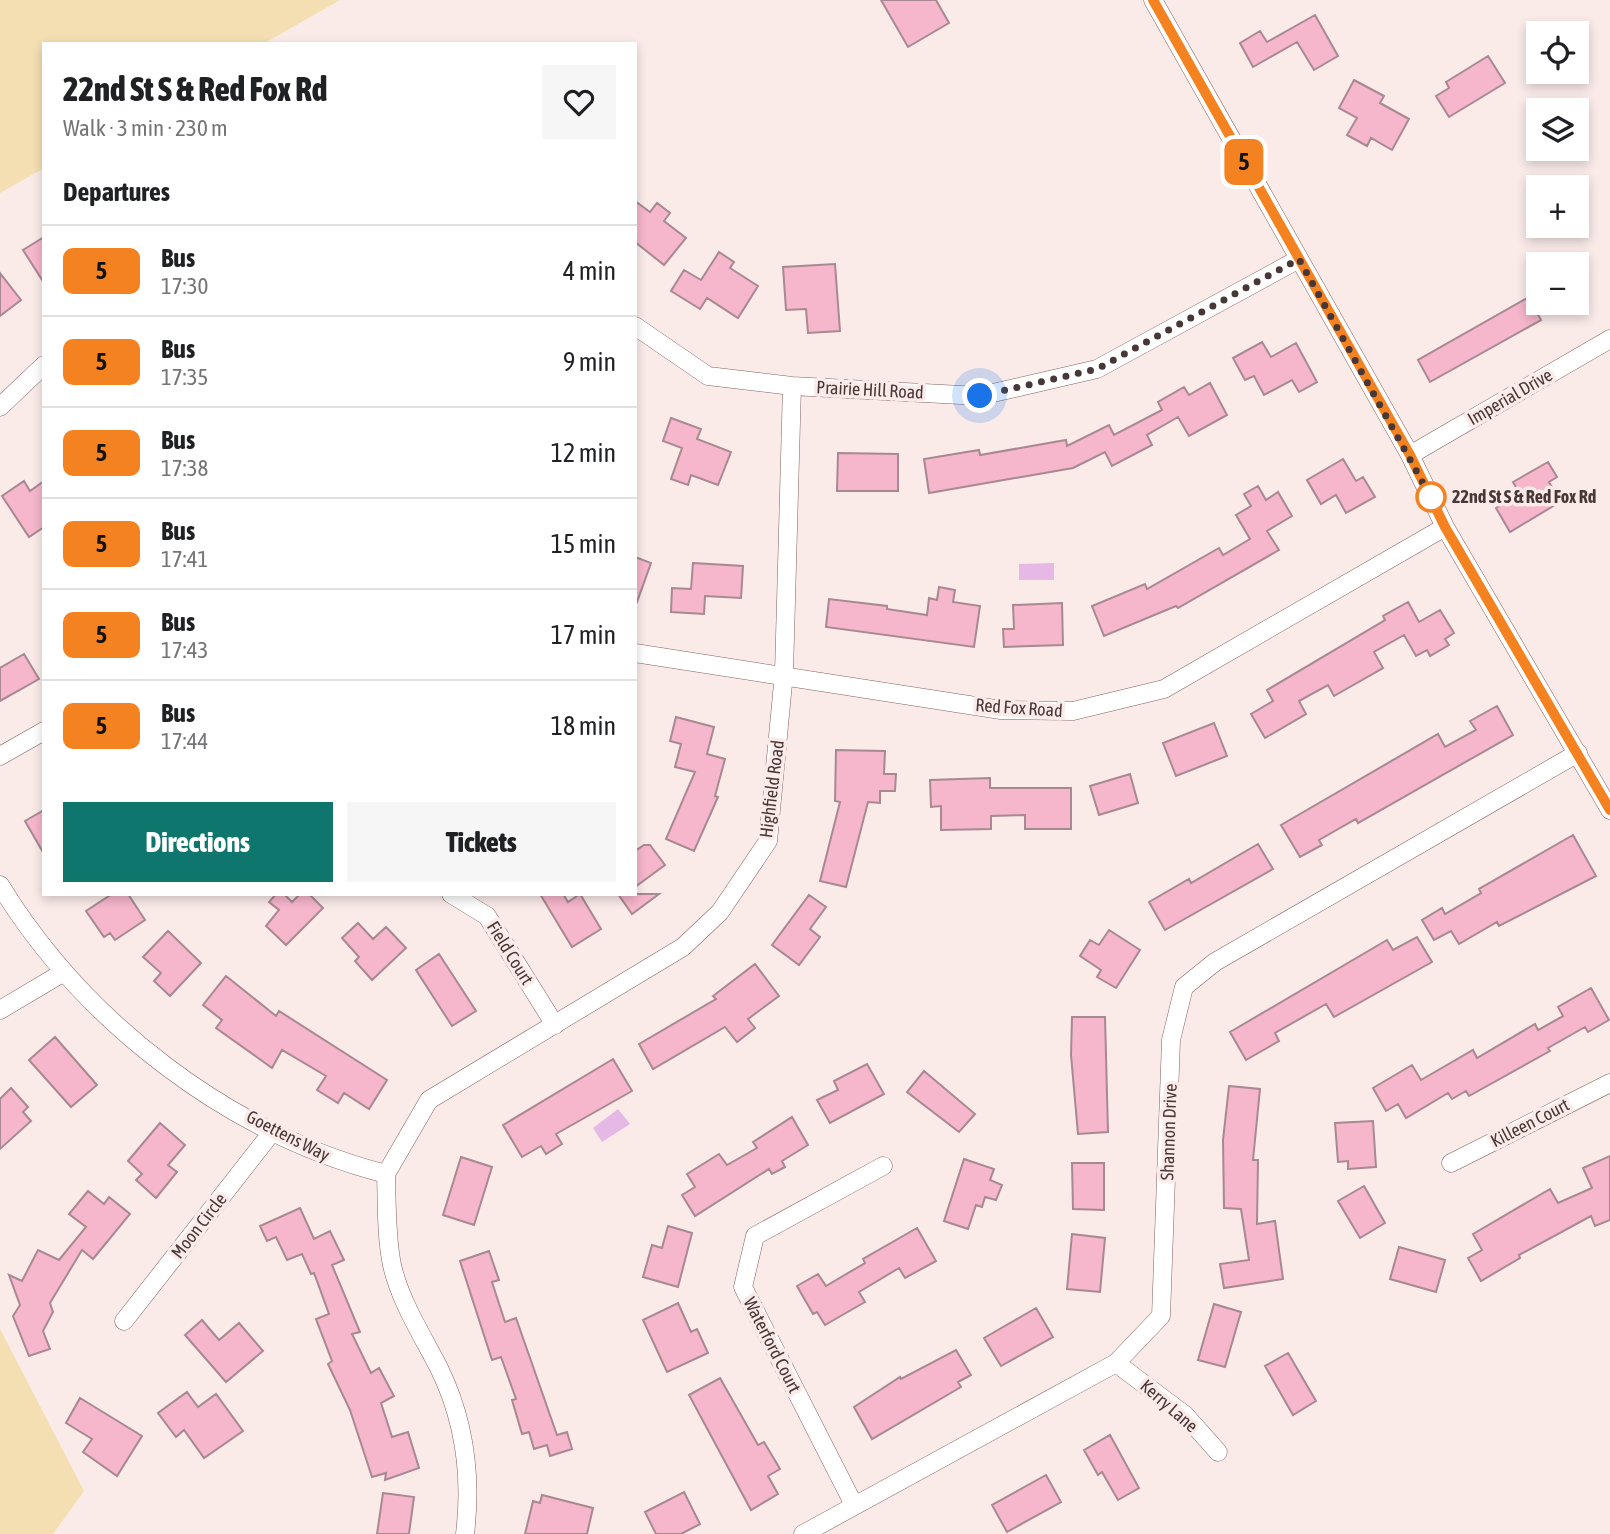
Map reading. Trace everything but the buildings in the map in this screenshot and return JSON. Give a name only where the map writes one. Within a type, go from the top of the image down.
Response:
[{"type":"street","points":[[1153,0],[1410,455],[1445,527],[1610,810]]},
{"type":"street","name":"Prairie Hill Road","points":[[637,327],[708,376],[792,386],[980,396],[1097,369],[1299,259]]},
{"type":"street","name":"Imperial Drive","points":[[1410,455],[1610,339]]},
{"type":"street","points":[[0,407],[42,367]]},
{"type":"street","name":"Highfield Road","points":[[386,1174],[429,1100],[683,947],[720,912],[768,841],[784,673],[792,386]]},
{"type":"street","name":"Red Fox Road","points":[[637,653],[784,673],[1001,709],[1073,711],[1164,689],[1445,527]]},
{"type":"street","points":[[0,756],[42,732]]},
{"type":"street","name":"Shannon Drive","points":[[803,1534],[1116,1363],[1161,1315],[1171,1040],[1184,986],[1215,962],[1578,753]]},
{"type":"street","name":"Goettens Way","points":[[0,885],[27,930],[64,972],[105,1016],[151,1055],[201,1089],[273,1131],[321,1155],[386,1174]]},
{"type":"street","name":"Field Court","points":[[454,896],[487,916],[555,1025]]},
{"type":"street","points":[[0,1010],[64,972]]},
{"type":"street","name":"Killeen Court","points":[[1451,1163],[1610,1083]]},
{"type":"street","name":"Moon Circle","points":[[124,1321],[273,1131]]},
{"type":"street","name":"Waterford Court","points":[[854,1505],[743,1287],[755,1236],[884,1166]]},
{"type":"street","points":[[386,1174],[392,1265],[403,1296],[454,1404],[465,1445],[469,1479],[465,1534]]},
{"type":"street","name":"Kerry Lane","points":[[1116,1363],[1185,1415],[1218,1452]]},
{"type":"shaded area","points":[[0,0],[340,0],[266,42],[42,42],[42,169],[0,193]]},
{"type":"shaded area","points":[[1054,563],[1054,580],[1019,580],[1019,564]]},
{"type":"shaded area","points":[[618,1109],[630,1124],[602,1142],[593,1128]]},
{"type":"shaded area","points":[[0,1329],[84,1491],[53,1534],[0,1534]]},
{"type":"bus line","name":"5","points":[[1153,0],[1410,455],[1445,527],[1610,810]]},
{"type":"place","name":"22nd St S & Red Fox Rd","points":[[1431,497]]},
{"type":"route","points":[[980,396],[1097,369],[1299,259],[1410,455],[1434,503],[1431,497]]}]
